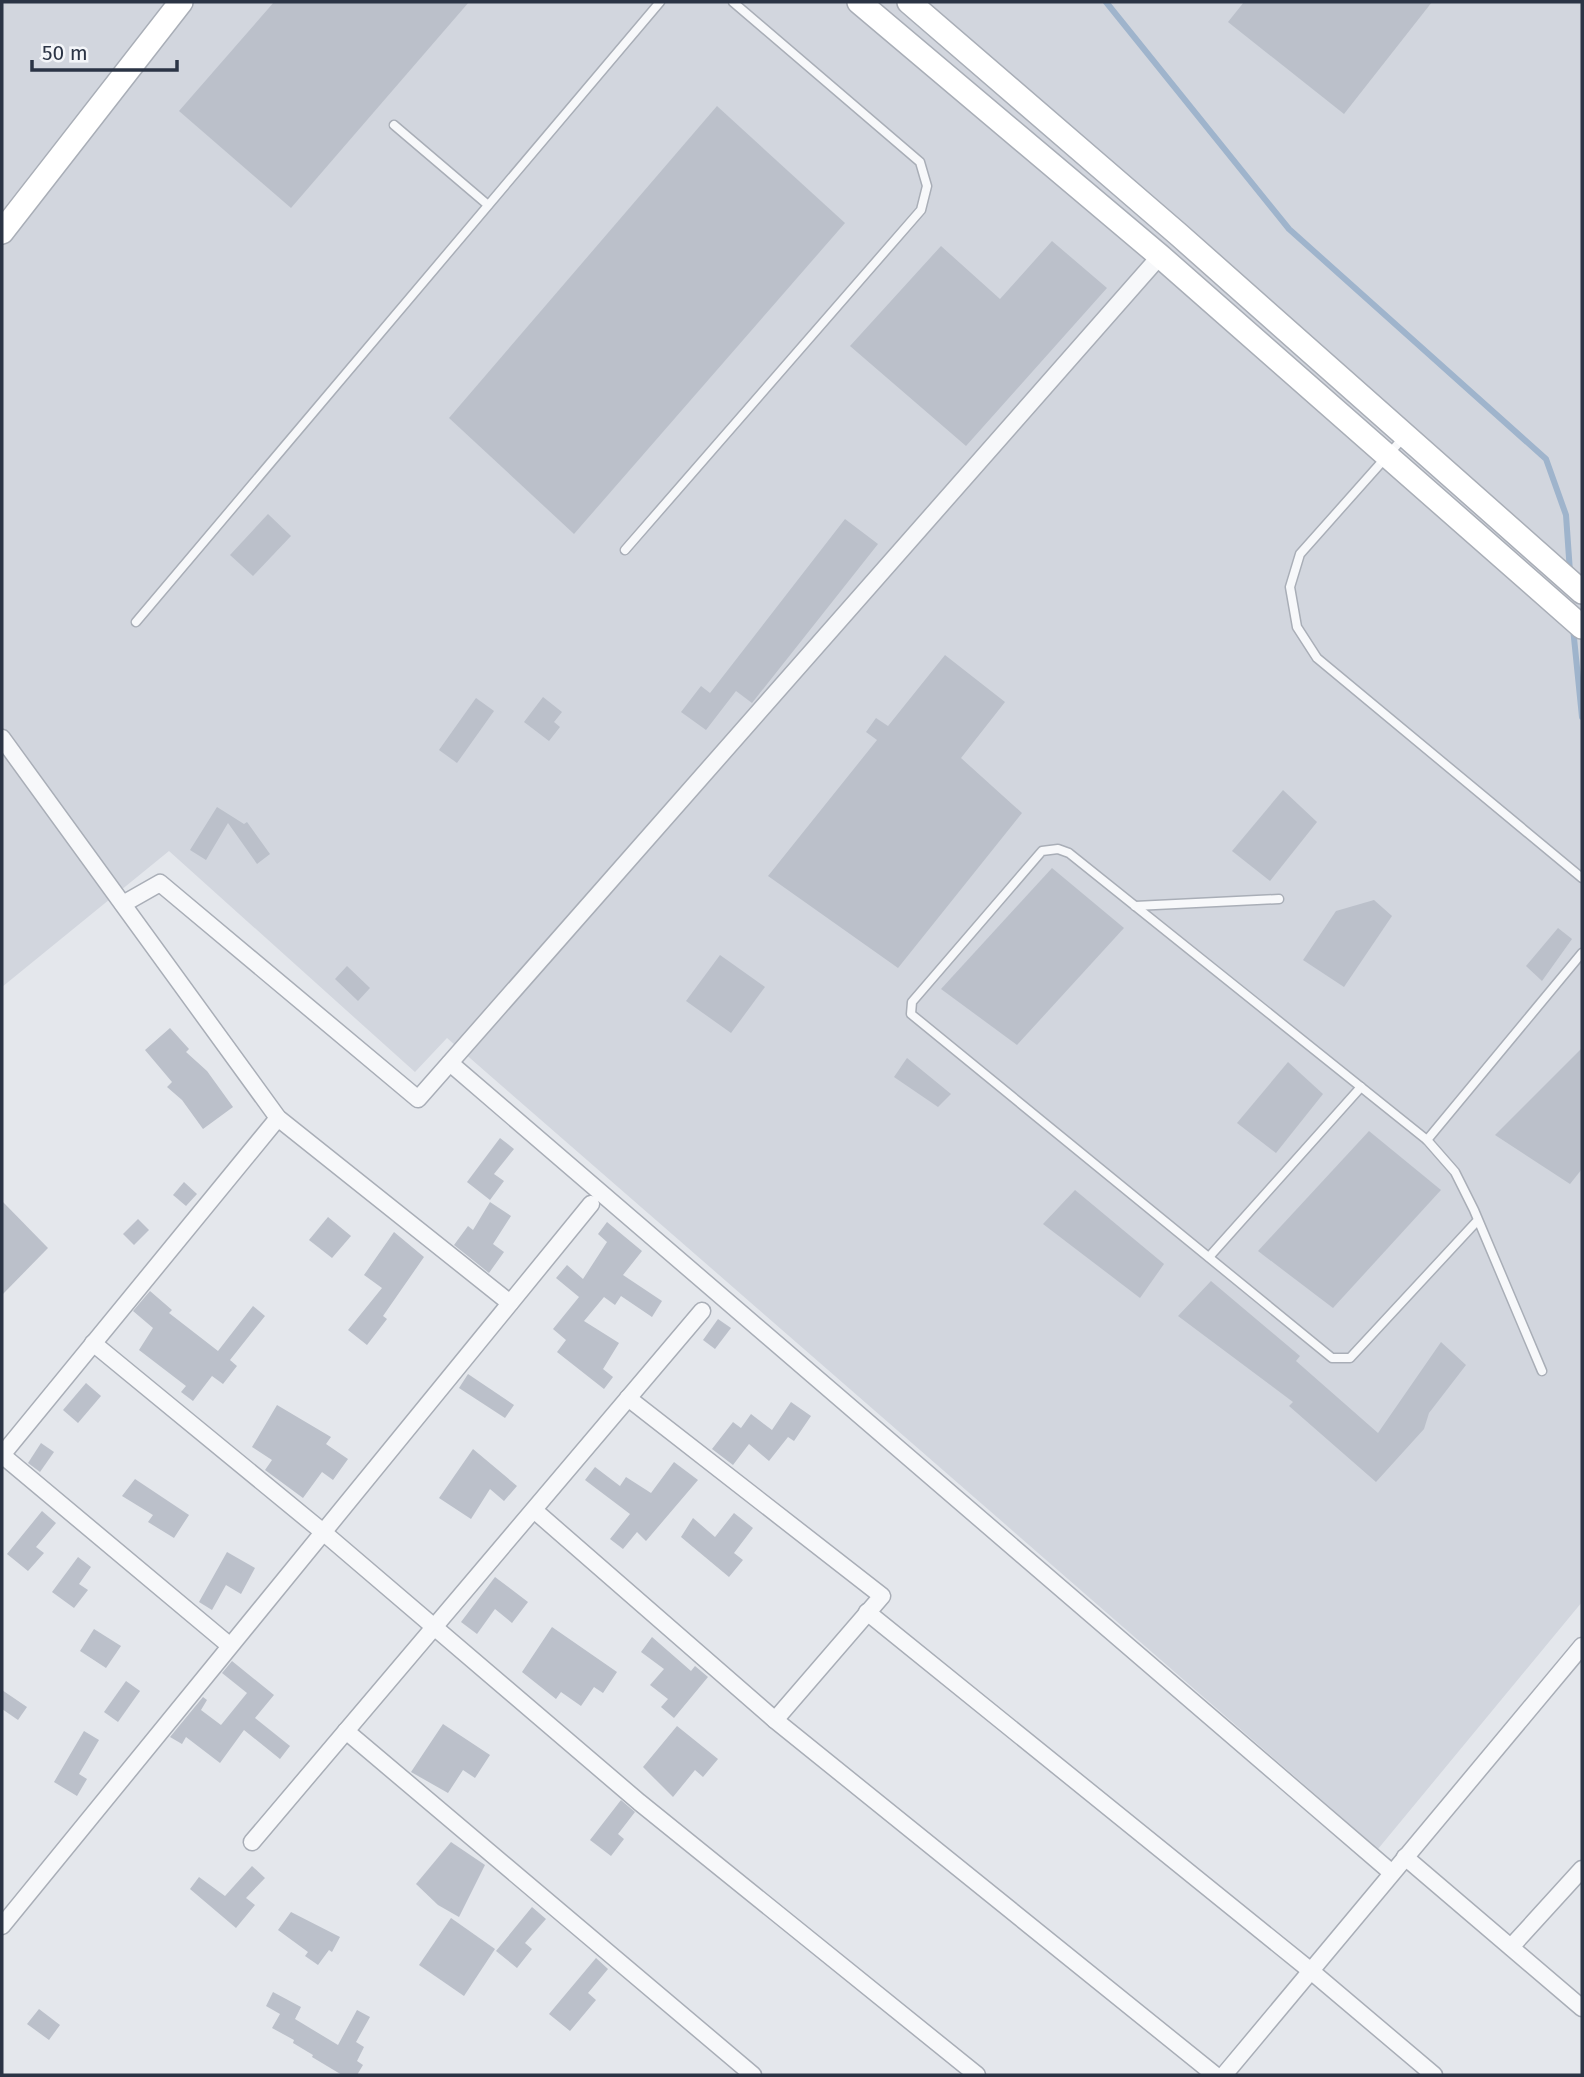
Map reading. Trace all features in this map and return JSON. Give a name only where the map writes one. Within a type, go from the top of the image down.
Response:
[{"type":"main road","points":[[2,232],[181,2]]},
{"type":"main road","points":[[859,2],[1160,257],[1582,627]]},
{"type":"main road","points":[[909,2],[1582,592]]},
{"type":"street","points":[[123,904],[160,883],[418,1100],[1160,257]]},
{"type":"street","points":[[2,738],[278,1118],[510,1303]]},
{"type":"street","points":[[450,1063],[1392,1873]]},
{"type":"street","points":[[229,1646],[2,1455],[278,1118]]},
{"type":"street","points":[[2,1926],[591,1205]]},
{"type":"street","points":[[252,1842],[702,1311]]},
{"type":"street","points":[[93,1343],[323,1532],[639,1802],[977,2075]]},
{"type":"street","points":[[628,1398],[882,1596],[775,1720]]},
{"type":"street","points":[[534,1510],[775,1720],[1215,2075]]},
{"type":"street","points":[[867,1612],[1311,1971],[1434,2075]]},
{"type":"street","points":[[1224,2075],[1582,1646]]},
{"type":"street","points":[[346,1731],[753,2075]]},
{"type":"street","points":[[1405,1857],[1582,2008]]},
{"type":"street","points":[[1511,1947],[1582,1869]]},
{"type":"lane","points":[[135,622],[660,2]]},
{"type":"lane","points":[[625,550],[921,210],[927,186],[920,162],[733,2]]},
{"type":"lane","points":[[394,125],[488,205]]},
{"type":"lane","points":[[1406,435],[1300,554],[1290,587],[1297,626],[1317,658],[1582,878]]},
{"type":"lane","points":[[1479,1220],[1350,1358],[1332,1358],[911,1014],[912,1002],[1042,851],[1058,849],[1069,853],[1426,1140],[1455,1172],[1479,1220],[1542,1371]]},
{"type":"lane","points":[[1135,906],[1279,899]]},
{"type":"lane","points":[[1426,1140],[1582,953]]},
{"type":"lane","points":[[1209,1257],[1361,1087]]},
{"type":"shaded area","points":[[2,2],[1582,2],[1582,1602],[1378,1849],[447,1038],[415,1072],[169,851],[2,987]]},
{"type":"building","points":[[274,2],[469,2],[291,208],[179,111]]},
{"type":"building","points":[[1244,2],[1432,2],[1344,114],[1228,22]]},
{"type":"building","points":[[717,106],[845,223],[574,534],[449,418]]},
{"type":"building","points":[[1052,241],[1107,288],[966,446],[850,346],[941,246],[1000,299]]},
{"type":"building","points":[[268,514],[291,536],[253,576],[230,555]]},
{"type":"building","points":[[845,519],[878,544],[752,703],[736,691],[706,730],[681,712],[701,686],[710,693]]},
{"type":"building","points":[[945,655],[1005,702],[961,758],[1022,813],[898,968],[768,876],[877,740],[866,732],[876,718],[888,726]]},
{"type":"building","points":[[543,697],[562,712],[554,722],[560,727],[549,741],[524,722]]},
{"type":"building","points":[[476,698],[494,711],[457,763],[439,750]]},
{"type":"building","points":[[1283,790],[1317,822],[1270,881],[1232,851]]},
{"type":"building","points":[[217,807],[244,824],[247,822],[270,854],[257,864],[228,823],[206,860],[190,850]]},
{"type":"building","points":[[1052,868],[1124,928],[1017,1045],[941,989]]},
{"type":"building","points":[[1374,900],[1392,916],[1344,987],[1303,960],[1336,911]]},
{"type":"building","points":[[1558,928],[1572,939],[1542,981],[1526,966]]},
{"type":"building","points":[[720,955],[765,987],[731,1033],[686,1001]]},
{"type":"building","points":[[347,966],[370,988],[358,1001],[335,979]]},
{"type":"building","points":[[170,1028],[189,1049],[186,1052],[207,1071],[233,1107],[203,1129],[182,1100],[167,1087],[172,1082],[145,1050]]},
{"type":"building","points":[[1582,1048],[1582,1169],[1570,1184],[1495,1135]]},
{"type":"building","points":[[907,1058],[951,1094],[938,1107],[894,1077]]},
{"type":"building","points":[[1288,1062],[1323,1094],[1276,1153],[1237,1123]]},
{"type":"building","points":[[1369,1131],[1441,1190],[1333,1308],[1258,1251]]},
{"type":"building","points":[[500,1138],[514,1149],[494,1174],[504,1181],[490,1200],[467,1182]]},
{"type":"building","points":[[184,1182],[197,1194],[186,1206],[173,1195]]},
{"type":"building","points":[[1075,1190],[1164,1264],[1140,1298],[1043,1224]]},
{"type":"building","points":[[2,1201],[48,1248],[2,1295]]},
{"type":"building","points":[[490,1202],[511,1216],[493,1244],[504,1252],[489,1273],[454,1245],[468,1226],[473,1230]]},
{"type":"building","points":[[328,1217],[351,1236],[332,1258],[309,1240]]},
{"type":"building","points":[[138,1219],[149,1230],[134,1245],[123,1234]]},
{"type":"building","points":[[607,1222],[642,1251],[623,1275],[662,1301],[652,1317],[621,1296],[615,1305],[604,1297],[584,1321],[619,1343],[603,1369],[613,1377],[604,1389],[557,1352],[566,1340],[553,1329],[579,1297],[556,1278],[567,1265],[583,1279],[607,1242],[598,1234]]},
{"type":"building","points":[[394,1232],[424,1257],[383,1316],[387,1319],[367,1345],[348,1330],[382,1288],[364,1275]]},
{"type":"building","points":[[1211,1281],[1300,1356],[1296,1361],[1378,1433],[1441,1342],[1466,1365],[1429,1413],[1424,1429],[1376,1482],[1289,1406],[1293,1402],[1178,1316]]},
{"type":"building","points":[[150,1291],[172,1310],[169,1313],[218,1351],[253,1306],[265,1316],[230,1360],[237,1366],[223,1384],[212,1376],[193,1401],[181,1392],[186,1386],[139,1350],[153,1328],[133,1311]]},
{"type":"building","points":[[718,1319],[731,1328],[715,1349],[703,1340]]},
{"type":"building","points":[[468,1374],[514,1405],[505,1418],[459,1388]]},
{"type":"building","points":[[86,1383],[101,1396],[78,1423],[63,1410]]},
{"type":"building","points":[[791,1402],[811,1416],[794,1441],[788,1437],[769,1461],[749,1444],[733,1465],[712,1449],[733,1422],[741,1428],[751,1414],[772,1430]]},
{"type":"building","points":[[277,1405],[331,1437],[326,1444],[348,1459],[333,1480],[322,1472],[303,1498],[265,1470],[272,1460],[252,1447]]},
{"type":"building","points":[[41,1443],[54,1452],[40,1472],[28,1463]]},
{"type":"building","points":[[473,1449],[517,1486],[504,1501],[490,1489],[471,1519],[439,1498]]},
{"type":"building","points":[[674,1462],[698,1480],[646,1541],[637,1532],[623,1549],[610,1539],[630,1514],[585,1480],[595,1467],[620,1486],[626,1477],[651,1493]]},
{"type":"building","points":[[135,1479],[189,1515],[174,1538],[148,1522],[153,1515],[122,1496]]},
{"type":"building","points":[[42,1511],[56,1523],[36,1547],[44,1553],[28,1571],[7,1554]]},
{"type":"building","points":[[734,1513],[753,1528],[734,1553],[743,1560],[729,1577],[681,1537],[693,1518],[715,1537]]},
{"type":"building","points":[[227,1552],[255,1568],[241,1594],[226,1585],[212,1610],[199,1602]]},
{"type":"building","points":[[78,1557],[91,1567],[79,1584],[88,1590],[74,1608],[52,1592]]},
{"type":"building","points":[[495,1577],[528,1602],[512,1623],[495,1609],[477,1634],[461,1622]]},
{"type":"building","points":[[552,1627],[617,1672],[603,1693],[594,1687],[581,1706],[561,1692],[556,1699],[522,1672]]},
{"type":"building","points":[[94,1629],[121,1646],[106,1668],[80,1651]]},
{"type":"building","points":[[652,1637],[691,1671],[695,1666],[708,1677],[674,1718],[661,1707],[668,1699],[650,1685],[664,1669],[641,1652]]},
{"type":"building","points":[[232,1661],[274,1695],[255,1718],[290,1746],[280,1759],[244,1730],[220,1763],[186,1737],[182,1744],[170,1737],[203,1697],[207,1700],[201,1710],[221,1725],[247,1693],[222,1673]]},
{"type":"building","points":[[126,1681],[140,1691],[118,1722],[104,1712]]},
{"type":"building","points":[[2,1690],[27,1707],[18,1720],[2,1709]]},
{"type":"building","points":[[443,1724],[490,1755],[475,1778],[463,1770],[448,1793],[411,1772]]},
{"type":"building","points":[[677,1726],[718,1759],[703,1777],[695,1770],[673,1797],[643,1767]]},
{"type":"building","points":[[84,1731],[99,1740],[79,1774],[87,1779],[77,1796],[54,1782]]},
{"type":"building","points":[[621,1800],[635,1812],[618,1834],[624,1839],[611,1856],[590,1840]]},
{"type":"building","points":[[451,1842],[485,1865],[459,1917],[438,1905],[416,1884]]},
{"type":"building","points":[[252,1866],[265,1878],[246,1898],[255,1905],[236,1928],[190,1889],[199,1877],[225,1896]]},
{"type":"building","points":[[532,1907],[546,1919],[525,1943],[532,1949],[517,1968],[496,1951]]},
{"type":"building","points":[[291,1912],[340,1937],[332,1952],[329,1950],[318,1965],[305,1956],[308,1952],[278,1930]]},
{"type":"building","points":[[451,1918],[495,1949],[464,1996],[419,1965]]},
{"type":"building","points":[[596,1958],[608,1969],[588,1993],[596,2000],[570,2031],[549,2014]]},
{"type":"building","points":[[273,1992],[301,2007],[295,2019],[338,2045],[357,2010],[370,2017],[356,2042],[364,2047],[357,2061],[363,2065],[357,2075],[342,2075],[312,2057],[313,2055],[293,2043],[294,2040],[272,2028],[280,2014],[266,2006]]},
{"type":"building","points":[[39,2009],[60,2025],[49,2040],[27,2024]]},
{"type":"waterway","points":[[1106,2],[1289,229],[1546,459],[1566,515],[1570,572]]},
{"type":"waterway","points":[[1573,628],[1582,717]]}]
